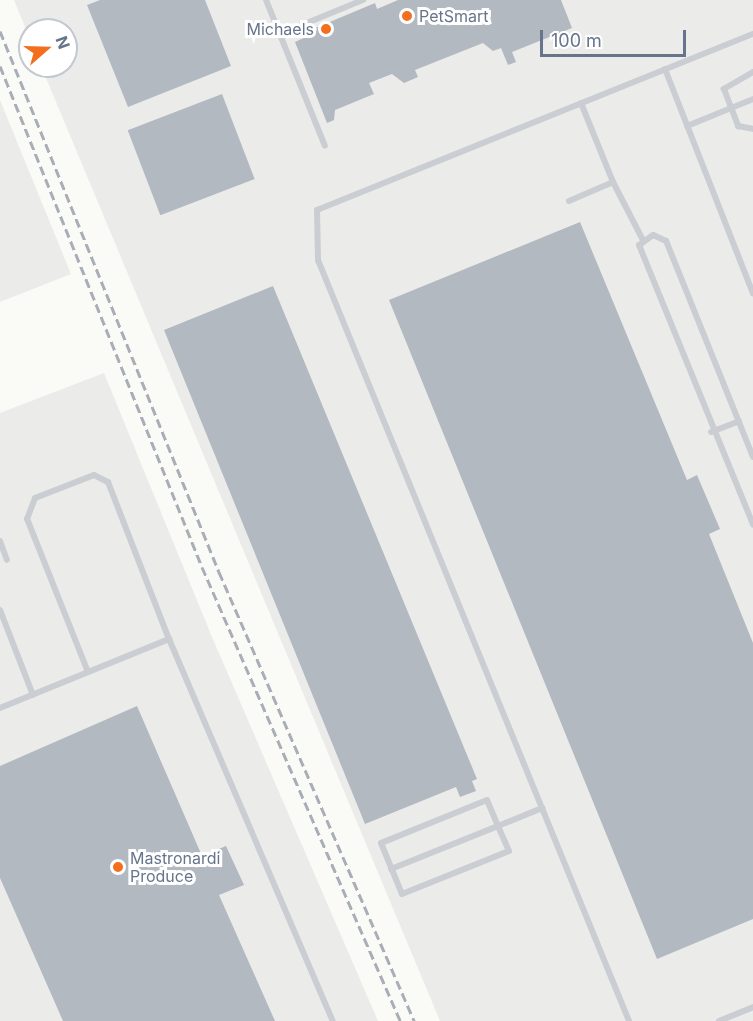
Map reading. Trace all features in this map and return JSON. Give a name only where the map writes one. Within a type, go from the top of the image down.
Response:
[{"type":"lane","points":[[266,0],[326,146]]},
{"type":"lane","points":[[280,34],[363,0]]},
{"type":"lane","points":[[629,1021],[318,260],[317,210],[753,34]]},
{"type":"lane","points":[[665,69],[753,293]]},
{"type":"lane","points":[[753,72],[724,89],[738,126],[753,129]]},
{"type":"lane","points":[[687,126],[753,99]]},
{"type":"lane","points":[[581,103],[613,182],[644,240]]},
{"type":"lane","points":[[569,201],[613,182]]},
{"type":"lane","points":[[753,457],[666,241],[653,235],[639,245],[711,432],[753,523]]},
{"type":"lane","points":[[711,432],[739,421]]},
{"type":"lane","points":[[88,672],[27,519],[35,498],[94,475],[108,482],[170,639],[333,1021]]},
{"type":"lane","points":[[0,541],[8,560]]},
{"type":"lane","points":[[0,610],[33,695]]},
{"type":"lane","points":[[0,708],[170,639]]},
{"type":"lane","points":[[487,800],[498,826],[509,851],[402,894],[381,843],[487,800]]},
{"type":"lane","points":[[392,868],[542,808]]},
{"type":"lane","points":[[719,1021],[753,1007]]},
{"type":"shaded area","points":[[14,0],[753,0],[753,1021],[440,1021],[46,78],[78,78],[78,18],[21,18]]},
{"type":"shaded area","points":[[0,100],[71,274],[0,302]]},
{"type":"shaded area","points":[[104,373],[212,637],[378,1021],[0,1021],[0,413]]},
{"type":"building","points":[[100,0],[205,0],[231,66],[128,107],[87,5]]},
{"type":"building","points":[[398,0],[561,0],[572,28],[512,52],[516,62],[508,65],[501,48],[493,51],[483,43],[415,70],[418,77],[404,83],[392,74],[369,83],[374,94],[335,110],[334,120],[327,123],[295,42],[308,36],[306,32],[375,3],[377,9]]},
{"type":"building","points":[[222,94],[255,179],[160,215],[128,130]]},
{"type":"building","points":[[580,222],[687,480],[697,475],[720,529],[709,534],[753,643],[753,919],[657,959],[389,300]]},
{"type":"building","points":[[273,286],[477,779],[472,781],[476,791],[460,797],[456,787],[365,824],[164,330]]},
{"type":"building","name":"Mastronardi Produce","points":[[137,706],[202,856],[226,846],[244,885],[219,895],[275,1021],[63,1021],[0,878],[0,766]]},
{"type":"railway","points":[[0,31],[219,572],[414,1021]]},
{"type":"railway","points":[[0,66],[202,567],[400,1021]]},
{"type":"place","name":"PetSmart","points":[[407,16]]},
{"type":"place","name":"Michaels","points":[[326,29]]},
{"type":"place","name":"Mastronardi Produce","points":[[118,867]]}]
